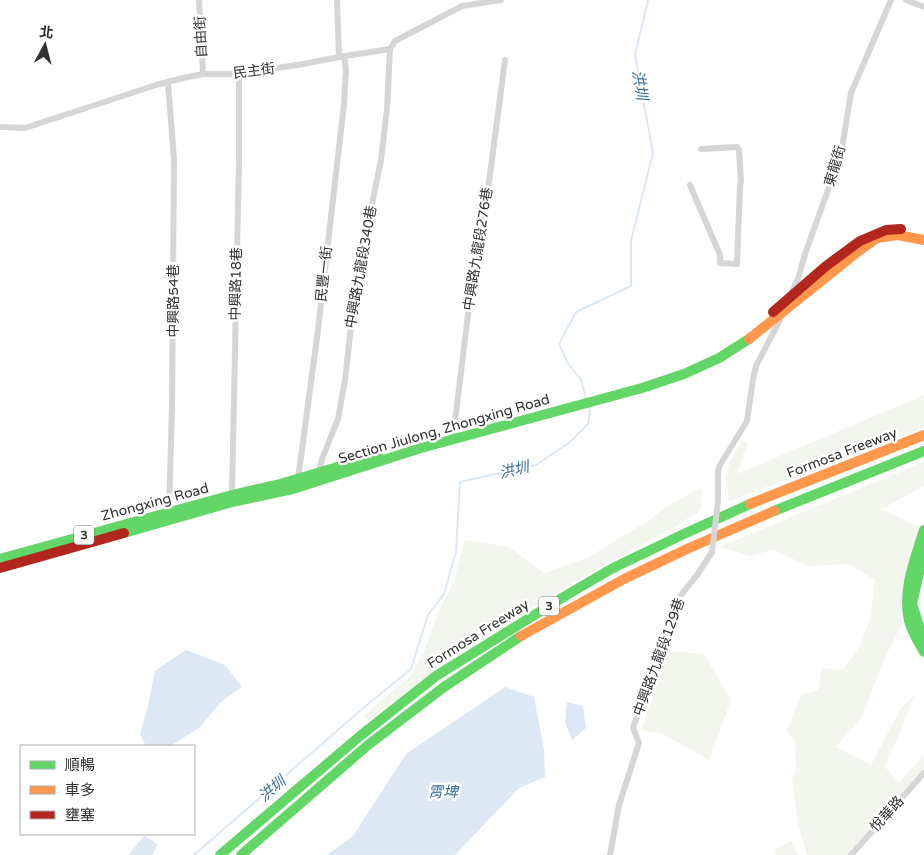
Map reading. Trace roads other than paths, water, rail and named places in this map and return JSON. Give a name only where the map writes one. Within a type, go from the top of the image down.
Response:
[{"type":"main road","name":"3","points":[[593,397],[642,388],[684,374],[719,358],[748,340],[860,241],[886,230],[899,229],[924,234]]},
{"type":"main road","name":"3","points":[[593,397],[681,370],[704,360],[755,328],[877,238],[898,235],[924,240]]},
{"type":"main road","name":"Section Jiulong, Zhongxing Road","points":[[318,477],[421,448],[454,435],[593,397]]},
{"type":"main road","name":"Formosa Freeway","points":[[220,855],[360,736],[436,676],[557,601],[613,568],[686,533],[775,494],[924,435]]},
{"type":"main road","name":"Formosa Freeway","points":[[241,855],[368,744],[444,688],[524,634],[624,579],[696,545],[812,495],[924,451]]},
{"type":"main road","name":"Zhongxing Road","points":[[0,568],[232,495],[299,478],[318,477]]},
{"type":"main road","name":"Zhongxing Road","points":[[0,560],[37,548],[169,516],[293,489],[318,477]]},
{"type":"main road","points":[[924,530],[910,576],[906,598],[908,620],[924,652]]},
{"type":"main road","points":[[924,551],[912,604],[924,642]]},
{"type":"street","name":"自由街","points":[[199,0],[202,74]]},
{"type":"street","name":"民豐一街","points":[[293,489],[299,478],[344,104],[346,70],[342,56],[337,0]]},
{"type":"street","points":[[390,49],[395,41],[462,6],[501,0]]},
{"type":"street","name":"東龍街","points":[[788,303],[798,279],[804,254],[842,154],[851,93],[891,0]]},
{"type":"street","points":[[906,0],[924,7]]},
{"type":"street","name":"民主街","points":[[0,127],[25,128],[156,85],[202,74],[239,74],[390,49]]},
{"type":"street","name":"中興路九龍段340巷","points":[[318,477],[322,459],[338,419],[345,380],[354,300],[382,160],[390,49]]},
{"type":"street","name":"中興路九龍段276巷","points":[[454,435],[474,264],[488,190],[505,60]]},
{"type":"street","name":"中興路18巷","points":[[232,495],[239,74]]},
{"type":"street","name":"中興路54巷","points":[[168,82],[174,160],[169,516]]},
{"type":"street","points":[[690,185],[720,255],[720,263],[737,264],[741,181],[739,150],[736,147],[701,149]]},
{"type":"street","name":"中興路九龍段129巷","points":[[610,855],[618,805],[639,743],[633,728],[676,602],[698,575],[712,552],[718,501],[718,471],[723,459],[747,421],[756,366],[788,303]]},
{"type":"street","name":"悅華路","points":[[851,855],[924,773]]},
{"type":"water","points":[[186,650],[225,665],[242,687],[221,702],[199,728],[172,745],[146,745],[140,734],[155,671]]},
{"type":"water","name":"霄埤","points":[[505,687],[534,697],[544,749],[545,777],[519,788],[455,855],[327,855],[353,836],[406,754]]},
{"type":"water","points":[[567,702],[583,706],[586,728],[572,740],[565,722]]},
{"type":"water","points":[[144,836],[158,844],[152,855],[128,855]]},
{"type":"waterway","name":"洪圳","points":[[586,399],[581,380],[567,362],[559,344],[576,312],[631,286],[631,241],[653,153],[635,55],[648,0]]},
{"type":"waterway","name":"洪圳","points":[[194,855],[411,669],[428,615],[444,594],[456,552],[460,482],[536,465],[570,442],[588,424],[590,412],[588,406]]}]
